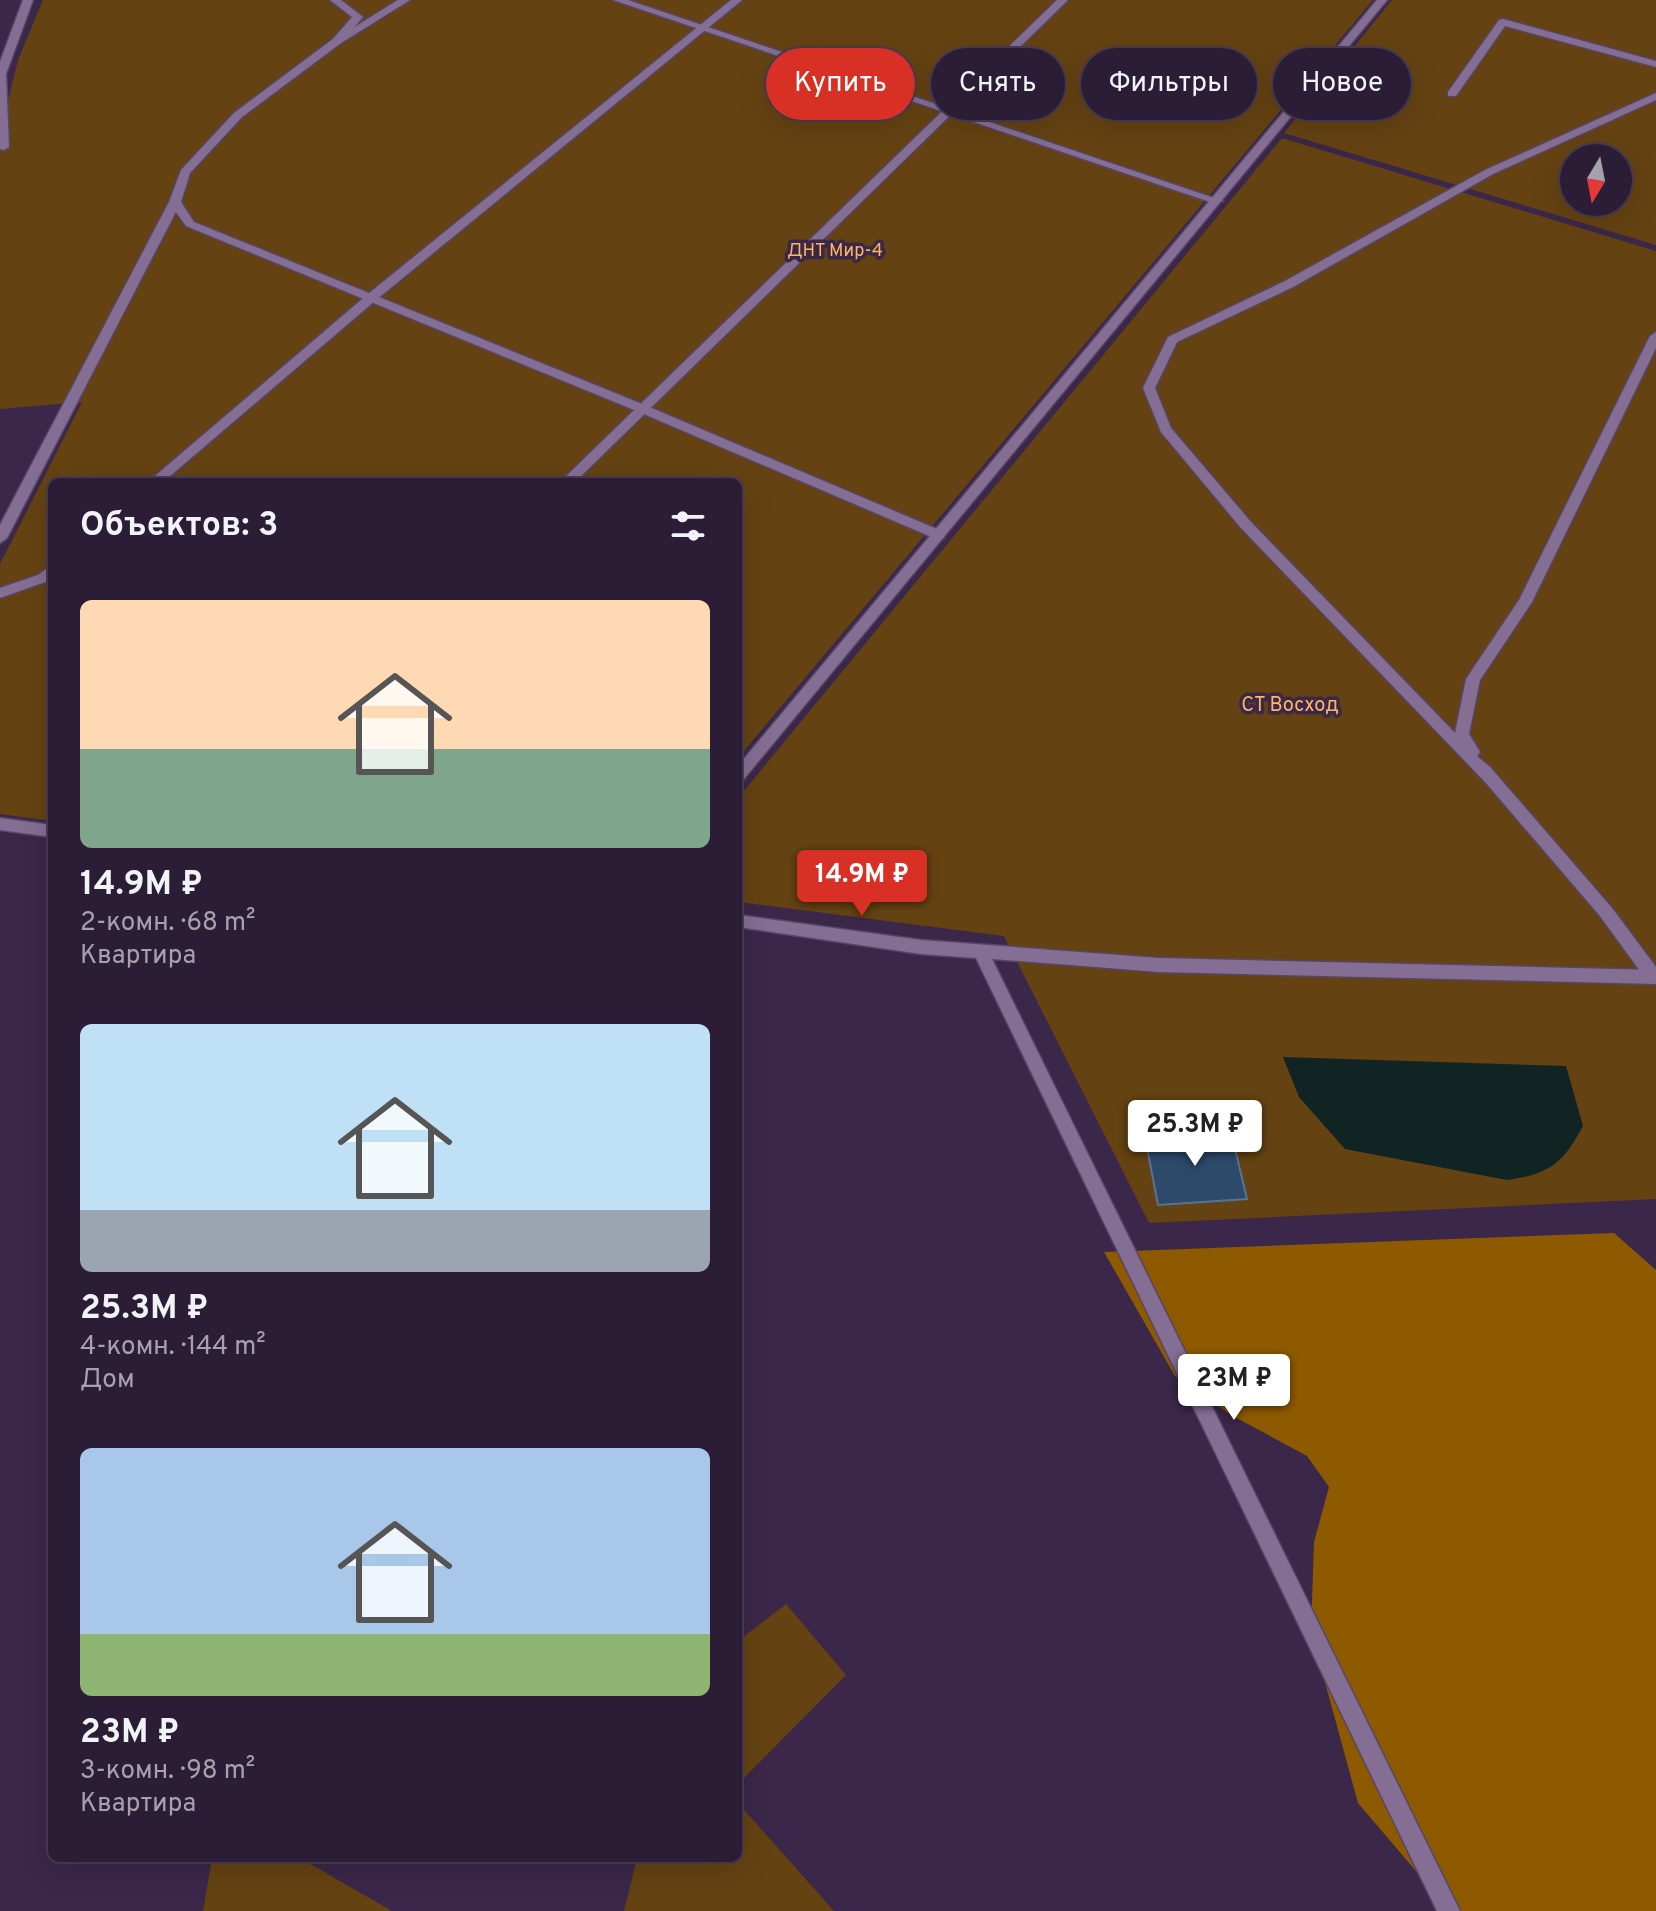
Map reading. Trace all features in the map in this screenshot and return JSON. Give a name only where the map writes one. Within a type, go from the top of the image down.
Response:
[{"type":"street","points":[[4,147],[3,60],[28,0]]},
{"type":"street","points":[[335,0],[358,17],[337,41]]},
{"type":"street","points":[[0,538],[175,202],[185,172],[238,115],[337,41],[405,0]]},
{"type":"street","points":[[618,0],[931,104]]},
{"type":"street","points":[[160,478],[372,297],[737,0]]},
{"type":"street","points":[[1013,48],[1063,0]]},
{"type":"street","points":[[742,771],[1382,0]]},
{"type":"street","points":[[1452,94],[1503,22],[1656,64]]},
{"type":"street","points":[[1655,977],[1606,912],[1489,778],[1246,525],[1165,429],[1149,388],[1172,340],[1289,284],[1489,172],[1656,96]]},
{"type":"street","points":[[571,478],[938,120]]},
{"type":"street","points":[[978,120],[1217,201]]},
{"type":"street","points":[[175,202],[190,224],[643,409],[939,535]]},
{"type":"street","points":[[1489,778],[1462,734],[1473,679],[1525,602],[1656,336]]},
{"type":"street","points":[[0,593],[48,574]]},
{"type":"street","points":[[0,824],[48,830]]},
{"type":"street","points":[[742,922],[981,952],[1159,965],[1655,977]]},
{"type":"street","points":[[981,952],[1449,1911]]},
{"type":"green space","name":"ДНТ Мир-4","points":[[43,0],[1373,0],[1333,48],[1273,48],[1273,119],[742,753],[742,478],[48,478],[48,820],[0,814],[0,564],[82,402],[0,409],[0,133],[18,60]]},
{"type":"green space","points":[[1392,0],[1656,0],[1656,245],[1284,133],[1295,120],[1411,120],[1411,48],[1353,48]]},
{"type":"green space","name":"СТ Восход","points":[[1282,138],[1656,251],[1656,1199],[1149,1223],[1004,936],[742,903],[742,793]]},
{"type":"green space","points":[[786,1604],[846,1675],[742,1780],[742,1638]]},
{"type":"green space","points":[[742,1808],[834,1911],[624,1911],[636,1862],[742,1862]]},
{"type":"green space","points":[[211,1862],[307,1862],[392,1911],[203,1911]]},
{"type":"shaded area","points":[[1283,1057],[1566,1066],[1583,1126],[1569,1149],[1554,1165],[1534,1174],[1507,1180],[1345,1149],[1299,1097]]},
{"type":"shaded area","points":[[1614,1233],[1656,1270],[1656,1911],[1450,1911],[1358,1803],[1311,1631],[1314,1542],[1329,1487],[1307,1456],[1231,1415],[1175,1376],[1104,1252]]},
{"type":"building","points":[[1231,1132],[1247,1199],[1158,1205],[1145,1137]]}]
